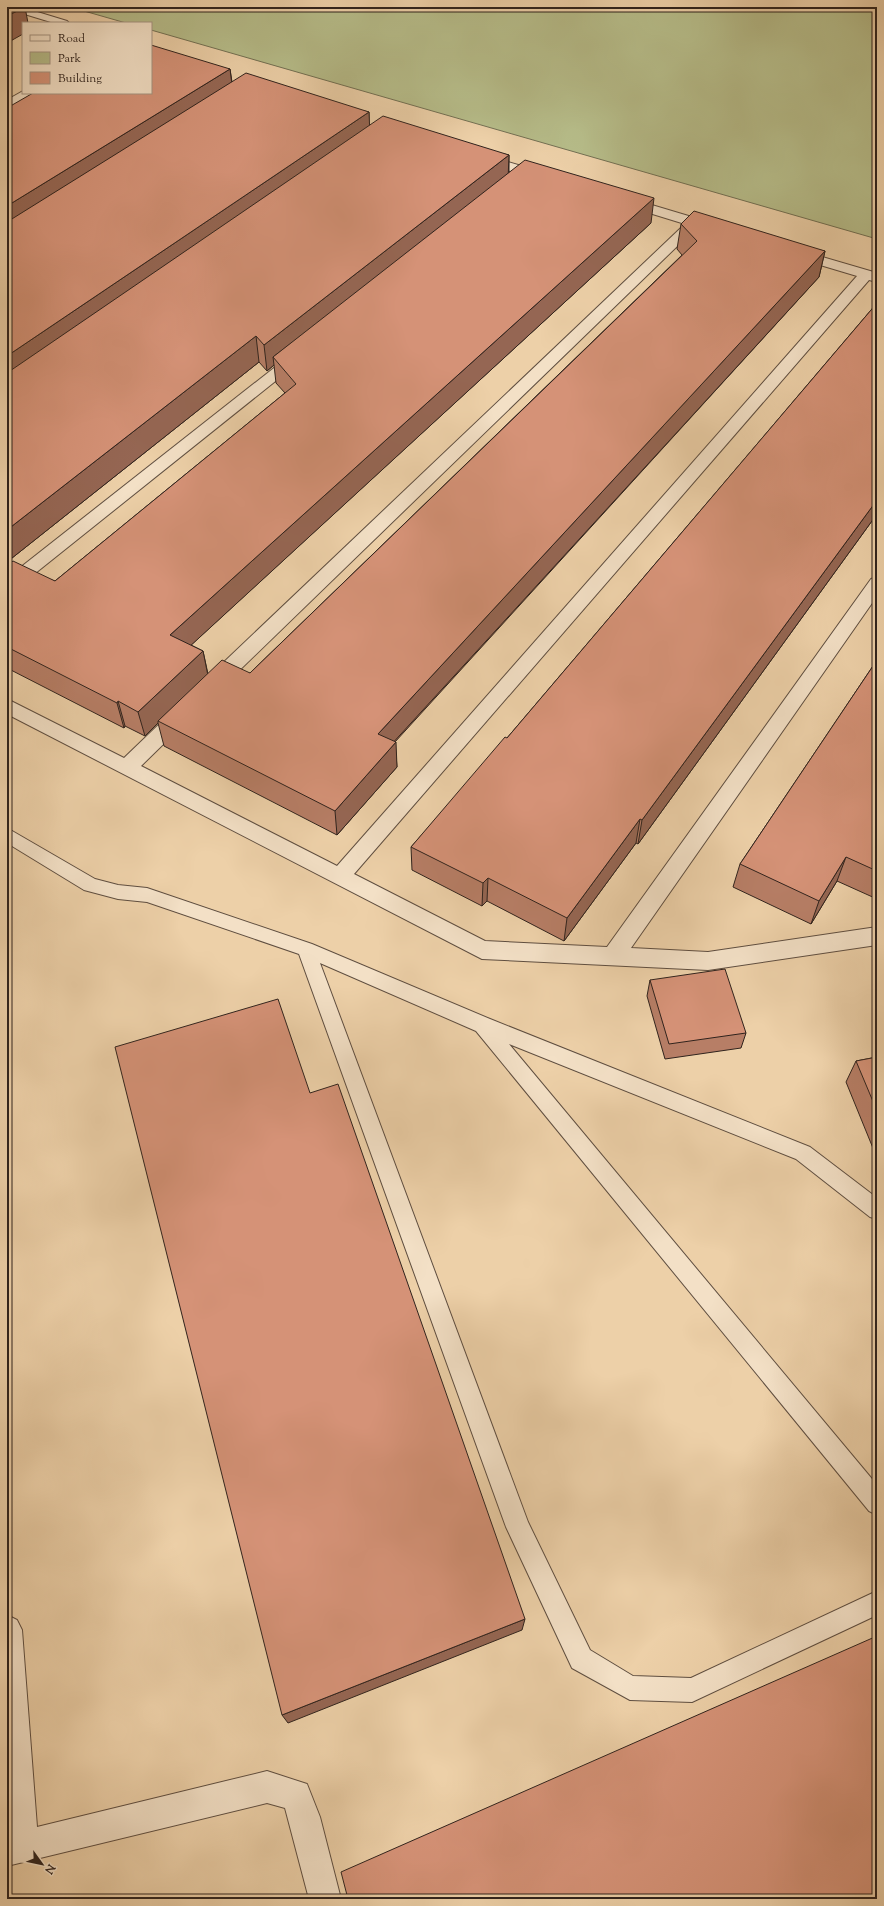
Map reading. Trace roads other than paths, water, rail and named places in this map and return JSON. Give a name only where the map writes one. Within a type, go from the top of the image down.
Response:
[{"type":"street","points":[[7,105],[26,94]]},
{"type":"street","points":[[470,154],[559,181]]},
{"type":"street","points":[[517,182],[529,172]]},
{"type":"street","points":[[612,197],[717,229]]},
{"type":"street","points":[[127,767],[694,222]]},
{"type":"street","points":[[340,876],[872,277],[784,250]]},
{"type":"street","points":[[7,587],[312,345]]},
{"type":"street","points":[[613,956],[877,583]]},
{"type":"street","points":[[7,706],[482,950],[708,961],[877,936]]},
{"type":"street","points":[[7,1630],[15,1848],[267,1787],[296,1795],[304,1817],[325,1899]]},
{"type":"lane","points":[[11,7],[61,22]]},
{"type":"lane","points":[[7,835],[90,885],[118,892],[147,895],[306,949],[482,1025],[803,1153],[877,1210]]},
{"type":"lane","points":[[306,949],[518,1527],[581,1659],[630,1688],[692,1690],[877,1603]]},
{"type":"lane","points":[[482,1025],[877,1503]]}]
